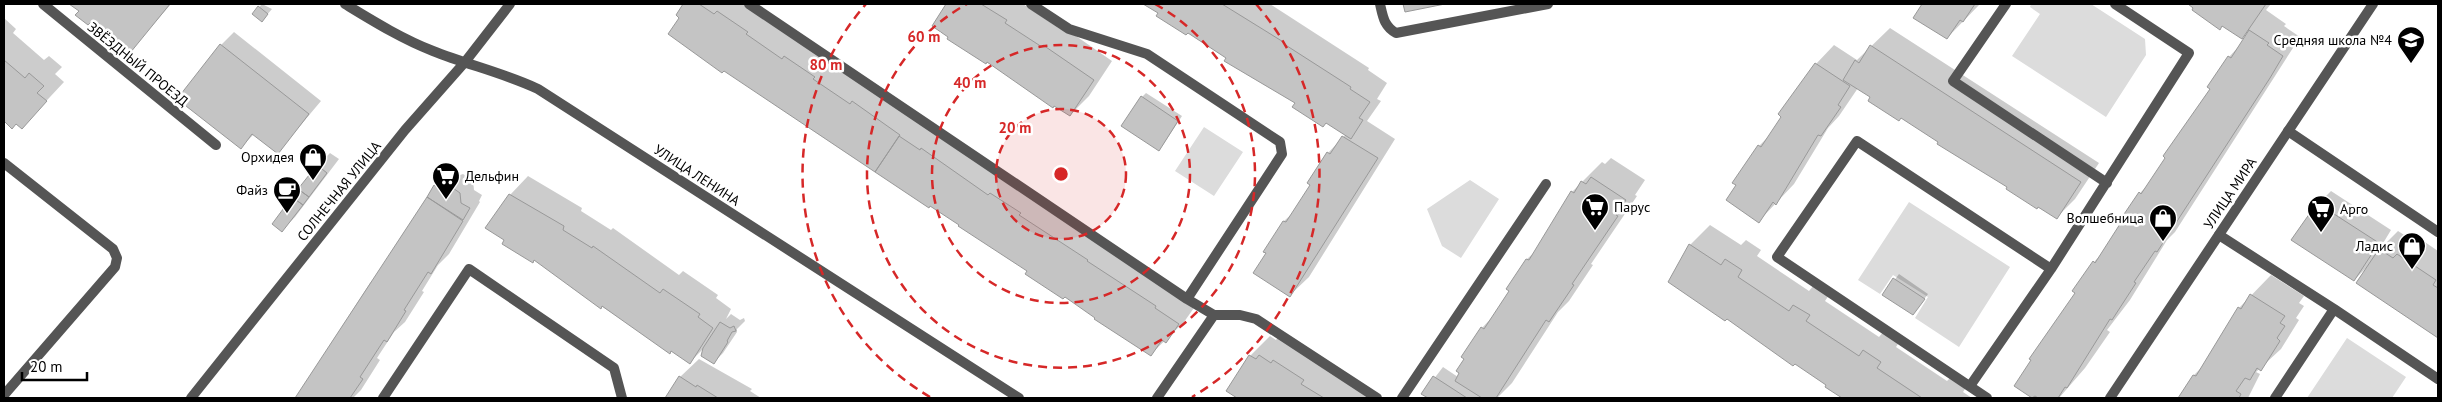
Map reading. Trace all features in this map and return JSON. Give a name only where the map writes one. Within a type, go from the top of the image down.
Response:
[{"type":"street","name":"ЗВЁЗДНЫЙ ПРОЕЗД","points":[[43,4],[216,145]]},
{"type":"street","name":"УЛИЦА ЛЕНИНА","points":[[345,4],[404,38],[538,89],[1019,398]]},
{"type":"street","name":"СОЛНЕЧНАЯ УЛИЦА","points":[[191,398],[405,130],[465,62],[510,4]]},
{"type":"street","points":[[749,4],[1187,299],[1214,315],[1240,315],[1256,319],[1377,398]]},
{"type":"street","points":[[1031,4],[1069,28],[1147,54],[1280,142],[1282,154],[1187,299]]},
{"type":"street","points":[[1380,4],[1384,21],[1388,28],[1396,34],[1548,4]]},
{"type":"street","points":[[2006,4],[1953,82],[2107,183]]},
{"type":"street","points":[[1970,386],[2051,269],[2189,53],[2114,4]]},
{"type":"street","name":"УЛИЦА МИРА","points":[[2110,398],[2373,4]]},
{"type":"street","points":[[2288,131],[2438,232]]},
{"type":"street","points":[[1987,398],[1778,257],[1857,141],[2051,269]]},
{"type":"street","points":[[4,163],[113,249],[117,258],[115,267],[4,395]]},
{"type":"street","points":[[1402,398],[1546,184]]},
{"type":"street","points":[[2219,235],[2438,379]]},
{"type":"street","points":[[383,398],[469,269],[614,368],[622,398]]},
{"type":"street","points":[[2275,398],[2334,309]]},
{"type":"street","points":[[1157,398],[1214,315]]},
{"type":"shaded area","points":[[2031,4],[2091,4],[2145,39],[2146,55],[2106,117],[2012,56],[2040,14],[2030,7]]},
{"type":"shaded area","points":[[1204,127],[1243,152],[1214,196],[1175,171]]},
{"type":"shaded area","points":[[1470,180],[1499,199],[1461,258],[1442,246],[1427,209]]},
{"type":"shaded area","points":[[1909,202],[2010,267],[1959,347],[1915,318],[1928,297],[1893,275],[1880,294],[1858,280]]},
{"type":"shaded area","points":[[2347,338],[2406,377],[2392,398],[2307,398]]},
{"type":"building","points":[[69,4],[170,4],[130,53],[91,22],[88,25],[75,15],[79,11]]},
{"type":"building","points":[[683,4],[699,4],[714,14],[717,11],[748,32],[746,34],[782,59],[784,56],[815,77],[813,79],[850,104],[852,101],[900,135],[875,172],[724,71],[722,73],[668,34],[679,18],[676,15]]},
{"type":"building","points":[[946,4],[981,4],[1007,20],[1005,23],[1042,47],[1043,45],[1094,80],[1070,116],[1054,106],[1053,108],[987,62],[986,64],[947,39],[948,37],[932,26]]},
{"type":"building","points":[[1143,4],[1222,4],[1285,43],[1370,102],[1359,118],[1363,120],[1351,139],[1326,123],[1323,127],[1292,107],[1295,103],[1224,61],[1226,58],[1188,33],[1186,35],[1156,16],[1158,13]]},
{"type":"building","points":[[1403,4],[1445,4],[1405,12]]},
{"type":"building","points":[[1922,4],[1975,4],[1963,22],[1960,20],[1947,39],[1913,18]]},
{"type":"building","points":[[2188,4],[2266,4],[2242,39],[2222,26],[2220,30],[2192,10],[2193,8]]},
{"type":"building","points":[[258,6],[268,14],[262,22],[252,14]]},
{"type":"building","points":[[2249,30],[2269,43],[2267,45],[2283,56],[2157,252],[2155,251],[2134,282],[2136,283],[2112,320],[2110,319],[2067,388],[2065,387],[2058,398],[2038,398],[2035,396],[2032,398],[2014,386],[2031,360],[2029,359],[2075,293],[2072,291],[2093,261],[2095,263],[2120,224],[2118,223],[2139,192],[2141,194],[2165,158],[2163,156],[2210,89],[2207,87],[2228,56],[2231,58]]},
{"type":"building","points":[[220,44],[309,114],[278,154],[252,134],[241,149],[177,99]]},
{"type":"building","points":[[1870,45],[2081,182],[2057,219],[2038,207],[2037,209],[2006,189],[2007,187],[1937,144],[1938,142],[1901,118],[1899,121],[1868,101],[1870,97],[1843,80],[1855,60],[1859,63]]},
{"type":"building","points":[[4,60],[25,78],[29,73],[44,86],[37,93],[47,101],[22,129],[16,124],[12,129],[4,121]]},
{"type":"building","points":[[1815,63],[1850,86],[1838,105],[1841,107],[1821,136],[1818,135],[1776,205],[1773,202],[1759,223],[1726,200],[1736,185],[1732,183],[1758,145],[1761,147],[1781,117],[1778,114]]},
{"type":"building","points":[[1141,96],[1178,121],[1159,151],[1121,126]]},
{"type":"building","points":[[899,136],[920,150],[921,148],[988,195],[990,193],[1021,213],[1019,215],[1156,306],[1155,308],[1179,324],[1166,343],[1162,340],[1151,356],[1094,319],[1065,297],[1063,299],[1025,274],[1027,271],[959,225],[930,206],[929,208],[875,172]]},
{"type":"building","points":[[1342,136],[1378,158],[1290,297],[1253,273],[1266,253],[1263,252],[1283,221],[1286,222],[1310,185],[1307,183],[1327,152],[1330,154]]},
{"type":"building","name":"Орхидея","points":[[317,165],[327,173],[309,197],[298,189]]},
{"type":"building","points":[[1591,177],[1626,200],[1616,215],[1618,216],[1572,284],[1574,285],[1549,322],[1546,320],[1496,398],[1482,398],[1455,381],[1459,373],[1456,371],[1464,359],[1461,357],[1481,327],[1484,329],[1509,291],[1506,289],[1526,259],[1529,260],[1571,191],[1574,193],[1581,181],[1586,184]]},
{"type":"building","name":"Дельфин","points":[[434,185],[441,190],[450,186],[460,193],[461,203],[470,208],[463,220],[427,197]]},
{"type":"building","points":[[298,189],[309,197],[303,205],[292,197]]},
{"type":"building","points":[[509,194],[564,226],[563,230],[592,248],[593,246],[660,293],[663,289],[700,314],[698,317],[713,328],[690,364],[671,351],[670,354],[602,306],[601,309],[534,260],[533,263],[502,244],[504,240],[485,228]]},
{"type":"building","name":"Файз","points":[[292,197],[303,205],[282,232],[272,224]]},
{"type":"building","points":[[427,197],[463,221],[431,274],[428,272],[404,310],[406,311],[387,342],[384,340],[360,377],[363,379],[350,398],[295,398]]},
{"type":"building","points":[[2317,203],[2379,243],[2354,281],[2291,240]]},
{"type":"building","points":[[1689,244],[1721,265],[1725,259],[1742,270],[1738,277],[1789,311],[1793,305],[1810,315],[1806,321],[1859,356],[1863,350],[1881,362],[1877,368],[1922,398],[1842,398],[1795,364],[1793,366],[1727,319],[1725,321],[1668,282]]},
{"type":"building","points":[[2379,249],[2393,258],[2397,254],[2436,280],[2433,285],[2438,288],[2438,338],[2356,283]]},
{"type":"building","points":[[1893,278],[1925,299],[1913,315],[1882,295]]},
{"type":"building","points":[[2250,294],[2285,316],[2280,323],[2285,326],[2277,338],[2280,341],[2261,371],[2257,368],[2250,380],[2245,378],[2236,391],[2241,394],[2239,398],[2178,398],[2193,375],[2196,376],[2238,307],[2241,309]]},
{"type":"building","points":[[720,322],[730,328],[734,326],[736,331],[732,332],[714,364],[701,356],[703,348]]},
{"type":"building","points":[[1249,355],[1256,359],[1259,355],[1271,363],[1273,360],[1304,380],[1301,384],[1324,398],[1237,398],[1226,391]]},
{"type":"building","points":[[679,376],[696,387],[697,385],[718,398],[665,398]]},
{"type":"building","points":[[1433,376],[1467,398],[1428,398],[1421,394]]},
{"type":"place","name":"Средняя школа №4","points":[[2411,64]]},
{"type":"place","name":"Орхидея","points":[[313,181]]},
{"type":"place","name":"Дельфин","points":[[446,200]]},
{"type":"place","name":"Файз","points":[[287,214]]},
{"type":"place","name":"Парус","points":[[1595,231]]},
{"type":"place","name":"Арго","points":[[2321,233]]},
{"type":"place","name":"Волшебница","points":[[2163,242]]},
{"type":"place","name":"Ладис","points":[[2412,270]]}]
